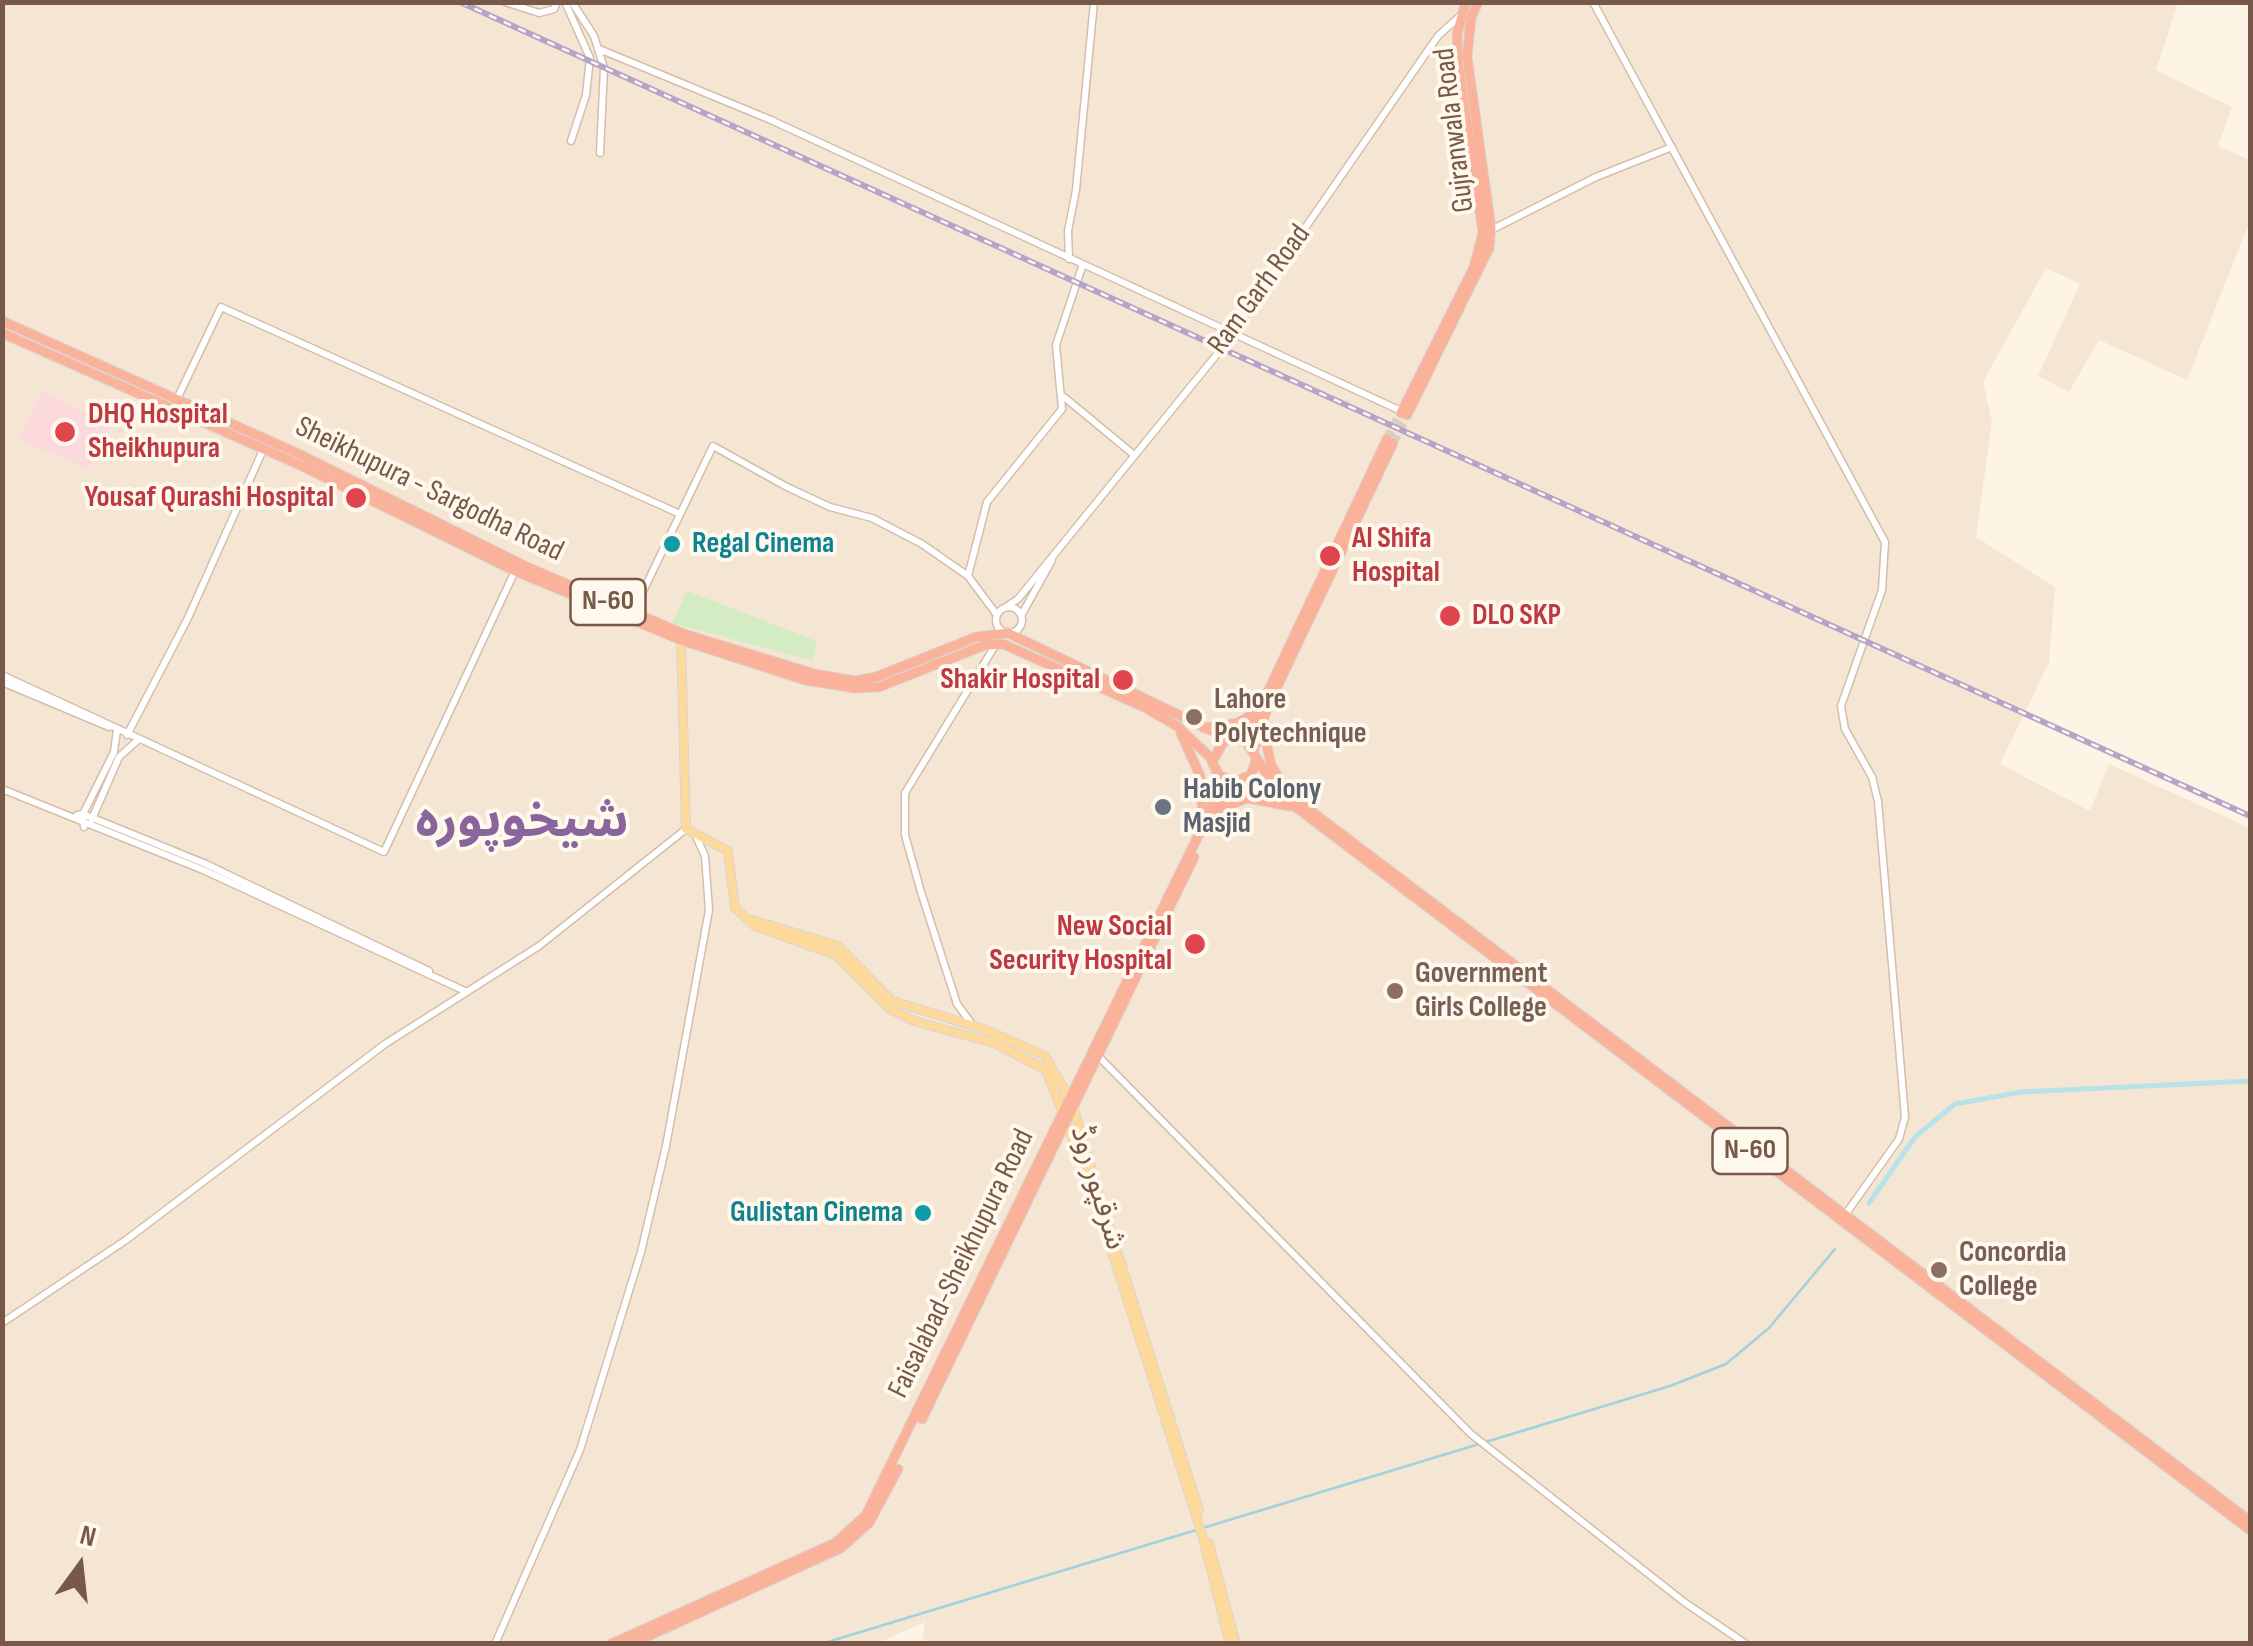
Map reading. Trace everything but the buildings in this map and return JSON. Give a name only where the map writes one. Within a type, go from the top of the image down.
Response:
[{"type":"highway","name":"Gujranwala Road","points":[[1403,413],[1482,268],[1491,230],[1458,63],[1460,16],[1466,2]]},
{"type":"highway","name":"Gujranwala Road","points":[[1403,413],[1480,251],[1483,222],[1466,56],[1471,18],[1478,2]]},
{"type":"highway","name":"Sheikhupura - Sargodha Road","points":[[2,321],[45,347],[516,570],[681,640],[815,674],[855,680],[876,677],[979,636],[993,640]]},
{"type":"highway","name":"Sheikhupura - Sargodha Road","points":[[2,334],[176,399],[633,613],[824,685],[879,687],[1008,633],[1201,728],[1232,739]]},
{"type":"highway","points":[[1212,759],[1218,746],[1248,728],[1260,715],[1390,441]]},
{"type":"highway","points":[[977,648],[979,636]]},
{"type":"highway","points":[[993,640],[1177,726],[1212,759],[1216,773],[1241,781],[1255,756],[1260,715]]},
{"type":"highway","points":[[1201,728],[1238,723],[1260,715]]},
{"type":"highway","points":[[1260,715],[1271,766],[1298,805]]},
{"type":"highway","points":[[1177,726],[1200,776],[1203,826]]},
{"type":"highway","points":[[1232,739],[1255,756]]},
{"type":"highway","name":"N-60","points":[[1255,756],[1298,805],[2250,1521]]},
{"type":"highway","name":"Faisalabad-Sheikhupura Road","points":[[631,1644],[835,1543],[866,1516],[1203,826],[1215,797],[1216,773]]},
{"type":"highway","name":"N-60","points":[[1241,781],[1298,805]]},
{"type":"highway","name":"Faisalabad-Sheikhupura Road","points":[[1062,1118],[1073,1110],[1216,811],[1241,781]]},
{"type":"highway","points":[[1216,811],[1248,798],[1298,805]]},
{"type":"highway","name":"N-60","points":[[1844,1217],[2250,1530]]},
{"type":"highway","name":"Faisalabad-Sheikhupura Road","points":[[612,1644],[768,1578]]},
{"type":"main road","points":[[681,640],[690,831],[728,851],[733,902],[755,926],[836,955],[873,994],[902,1015],[1042,1060]]},
{"type":"main road","points":[[749,919],[838,946],[892,1001],[972,1024],[1042,1060]]},
{"type":"main road","name":"شرقپور روڈ","points":[[1042,1060],[1068,1096],[1073,1110],[1199,1519]]},
{"type":"main road","name":"شرقپور روڈ","points":[[1042,1060],[1095,1198],[1203,1531],[1233,1644]]},
{"type":"street","points":[[505,2],[539,13],[554,9],[557,2]]},
{"type":"street","points":[[568,2],[599,50],[604,68],[600,154]]},
{"type":"street","points":[[568,2],[590,58],[586,95],[571,140]]},
{"type":"street","points":[[1070,260],[1068,231],[1076,190],[1094,2]]},
{"type":"street","points":[[1593,2],[1885,542],[1882,590],[1841,706],[1845,729],[1872,777],[1878,801],[1904,1117],[1900,1139],[1844,1217]]},
{"type":"street","name":"Ram Garh Road","points":[[1006,607],[1018,599],[1052,558],[1228,334],[1438,36],[1460,16]]},
{"type":"street","points":[[599,50],[786,127],[1403,413]]},
{"type":"street","points":[[1491,230],[1596,177],[1672,148]]},
{"type":"street","points":[[968,576],[988,502],[1056,421],[1063,396],[1056,345],[1082,266]]},
{"type":"street","points":[[176,399],[220,307],[680,514]]},
{"type":"street","points":[[1063,396],[1132,454]]},
{"type":"street","points":[[633,613],[715,446],[816,500],[888,526],[968,576],[996,614],[998,627],[1008,633],[1019,628],[1021,617],[1014,608],[1006,607],[996,614]]},
{"type":"street","points":[[128,734],[188,618],[263,450]]},
{"type":"street","name":"Ram Garh Road","points":[[1021,617],[1027,598],[1052,558]]},
{"type":"street","points":[[2,678],[384,852],[516,570]]},
{"type":"street","points":[[972,1024],[957,1004],[921,892],[905,835],[904,793],[993,640]]},
{"type":"street","points":[[80,816],[114,752],[114,728]]},
{"type":"street","points":[[91,820],[119,757],[138,740]]},
{"type":"street","points":[[2,788],[206,864],[423,965],[430,973],[467,992]]},
{"type":"street","points":[[2,1324],[126,1240],[330,1083],[538,946],[690,831],[705,856],[709,910],[666,1146],[641,1252],[580,1450],[496,1644]]},
{"type":"street","points":[[1098,1056],[1474,1436],[1684,1602],[1746,1644]]},
{"type":"shaded area","points":[[3,3],[2178,3],[2156,70],[2232,107],[2218,146],[2250,160],[2250,221],[2187,380],[2099,340],[2069,392],[2038,376],[2080,284],[2046,268],[1983,382],[1992,421],[1976,537],[2055,587],[2049,663],[2000,764],[2090,811],[2109,764],[2250,828],[2250,1643],[922,1643],[925,1622],[876,1644],[3,1644]]},
{"type":"shaded area","name":"DHQ Hospital Sheikhupura","points":[[41,391],[111,424],[89,469],[20,440]]},
{"type":"green space","points":[[687,591],[817,641],[813,661],[672,623]]},
{"type":"waterway","points":[[1869,1203],[1915,1137],[1955,1104],[2021,1092],[2250,1081]]},
{"type":"waterway","points":[[821,1644],[1670,1386],[1726,1364],[1769,1328],[1835,1249]]},
{"type":"tunnel","points":[[1387,439],[1401,413]]},
{"type":"tunnel","points":[[1393,443],[1407,415]]},
{"type":"railway","points":[[460,2],[2250,816]]},
{"type":"place","name":"DHQ Hospital Sheikhupura","points":[[65,432]]},
{"type":"place","name":"Yousaf Qurashi Hospital","points":[[356,498]]},
{"type":"place","name":"Regal Cinema","points":[[672,544]]},
{"type":"place","name":"Al Shifa Hospital","points":[[1330,556]]},
{"type":"place","name":"DLO SKP","points":[[1450,616]]},
{"type":"place","name":"Shakir Hospital","points":[[1123,680]]},
{"type":"place","name":"Lahore Polytechnique","points":[[1194,717]]},
{"type":"place","name":"Habib Colony Masjid","points":[[1163,807]]},
{"type":"place","name":"New Social Security Hospital","points":[[1195,944]]},
{"type":"place","name":"Government Girls College","points":[[1395,991]]},
{"type":"place","name":"Gulistan Cinema","points":[[923,1213]]},
{"type":"place","name":"Concordia College","points":[[1939,1270]]},
{"type":"district","name":"شیخوپورہ","points":[[522,823]]}]
